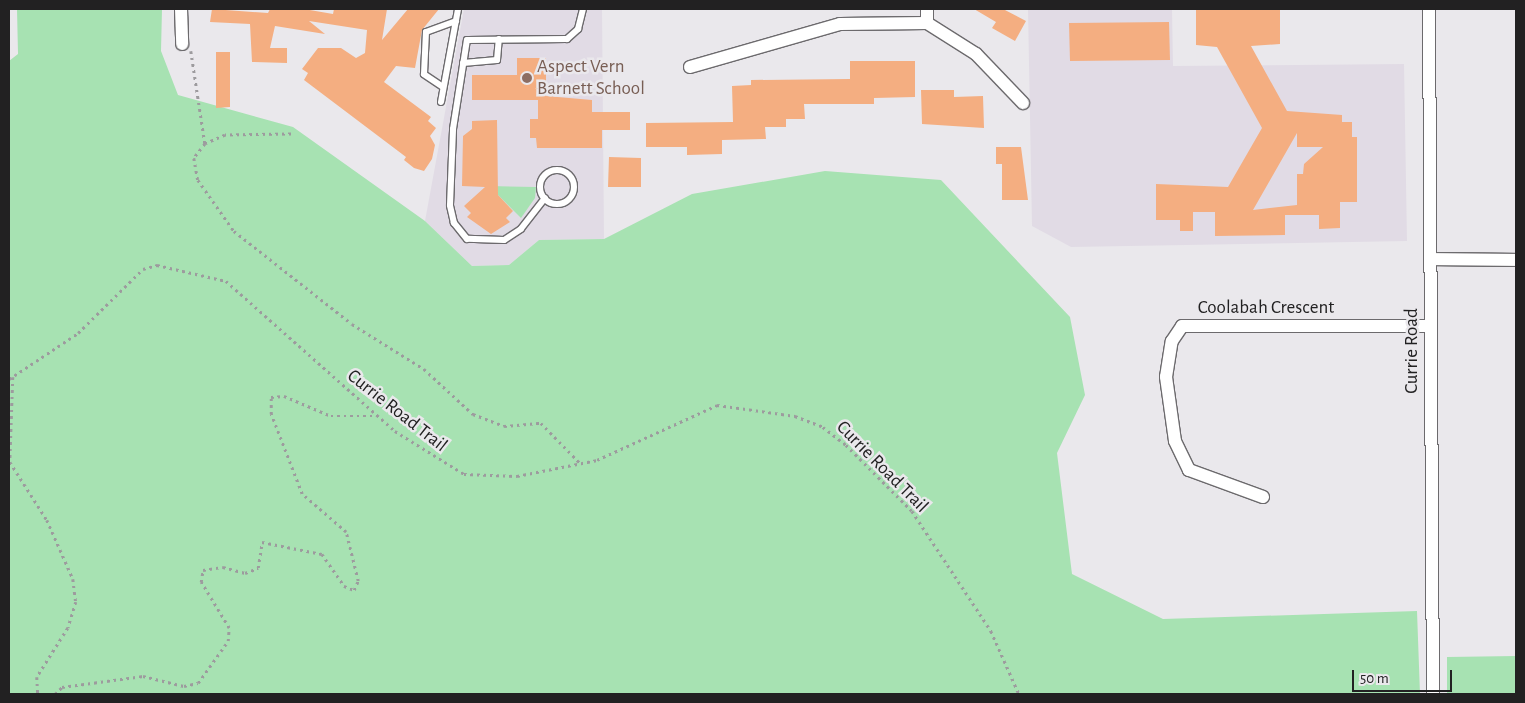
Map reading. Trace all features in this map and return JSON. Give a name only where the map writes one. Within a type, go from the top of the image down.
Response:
[{"type":"street","points":[[181,9],[182,44]]},
{"type":"street","points":[[927,9],[927,23]]},
{"type":"street","name":"Currie Road","points":[[1430,9],[1433,694]]},
{"type":"street","points":[[690,68],[840,24],[927,23],[976,54],[1023,103]]},
{"type":"street","points":[[1432,259],[1516,260]]},
{"type":"street","name":"Coolabah Crescent","points":[[1263,497],[1189,470],[1174,441],[1166,377],[1172,341],[1182,326],[1430,326]]},
{"type":"lane","points":[[441,102],[458,9]]},
{"type":"lane","points":[[545,198],[521,229],[504,240],[467,239],[454,223],[450,205],[452,128],[467,40],[567,39],[578,28],[583,9]]},
{"type":"lane","points":[[443,87],[424,74],[426,32],[456,21]]},
{"type":"lane","points":[[463,63],[497,60],[499,39]]},
{"type":"lane","points":[[552,170],[569,175],[574,185],[570,197],[555,203],[545,198],[540,188],[543,177],[552,170]]},
{"type":"path","points":[[182,44],[193,53],[205,144]]},
{"type":"path","points":[[290,134],[236,133],[205,144],[194,158],[198,180],[234,231],[309,286],[352,324],[424,369],[473,414],[504,426],[540,423],[580,463]]},
{"type":"path","name":"Currie Road Trail","points":[[9,379],[78,333],[143,270],[172,266],[226,281],[243,293],[377,416],[444,465],[464,474],[517,476],[614,455],[717,406],[795,416],[823,427],[912,511],[991,631],[1019,694]]},
{"type":"path","points":[[13,377],[10,462],[47,520],[73,579],[76,602],[68,628],[37,676],[38,694]]},
{"type":"path","points":[[54,694],[62,687],[143,676],[184,686],[198,683],[228,641],[229,628],[201,582],[203,570],[223,567],[245,573],[258,568],[262,542],[322,554],[344,586],[354,590],[358,581],[346,532],[302,494],[271,414],[271,397],[284,396],[331,416],[377,416]]},
{"type":"shaded area","name":"Aspect Vern Barnett School","points":[[464,9],[602,9],[604,239],[539,240],[509,265],[472,266],[425,221]]},
{"type":"shaded area","points":[[1028,9],[1172,9],[1173,66],[1404,64],[1407,241],[1071,247],[1032,226]]},
{"type":"green space","points":[[17,9],[162,9],[161,51],[178,95],[293,127],[425,221],[472,266],[509,265],[539,240],[604,239],[692,194],[825,171],[941,180],[1070,317],[1085,395],[1057,453],[1072,574],[1163,619],[1417,611],[1420,694],[9,694],[9,61],[18,54]]},
{"type":"green space","points":[[489,186],[536,187],[535,198],[521,218]]},
{"type":"green space","points":[[1516,656],[1516,694],[1447,694],[1447,657]]},
{"type":"building","points":[[212,9],[268,13],[270,9],[304,9],[333,14],[334,9],[387,9],[382,40],[408,9],[439,9],[422,30],[415,68],[396,66],[384,82],[431,117],[428,121],[436,128],[430,136],[435,145],[432,159],[424,171],[414,168],[404,160],[406,157],[304,80],[308,73],[302,69],[318,48],[341,48],[356,58],[365,53],[367,30],[309,21],[325,34],[275,26],[270,48],[287,48],[287,63],[252,62],[250,24],[210,22]]},
{"type":"building","points":[[974,9],[1003,9],[1026,21],[1015,41],[992,28],[996,22]]},
{"type":"building","points":[[1196,9],[1280,9],[1280,44],[1251,46],[1287,111],[1342,115],[1342,122],[1352,122],[1352,137],[1357,137],[1357,202],[1340,202],[1340,228],[1319,229],[1319,215],[1285,215],[1285,235],[1215,236],[1215,212],[1193,212],[1193,231],[1180,231],[1180,220],[1156,220],[1156,184],[1228,187],[1262,128],[1217,47],[1196,45]],"holes":[[[1297,133],[1297,147],[1323,147],[1304,164],[1303,174],[1297,174],[1297,205],[1253,210]]]},
{"type":"building","points":[[1169,22],[1170,60],[1070,61],[1069,23]]},
{"type":"building","points":[[216,52],[230,52],[230,107],[216,108]]},
{"type":"building","points":[[517,58],[546,58],[546,96],[592,100],[592,112],[630,112],[630,130],[602,130],[602,148],[537,148],[536,138],[530,138],[530,119],[538,119],[538,100],[472,100],[472,75],[517,75]]},
{"type":"building","points":[[850,61],[915,61],[915,97],[874,98],[874,104],[804,104],[805,119],[786,119],[786,127],[765,127],[766,139],[722,140],[722,154],[687,155],[687,147],[646,147],[646,123],[733,122],[732,86],[751,85],[751,80],[850,79]]},
{"type":"building","points":[[921,90],[954,90],[954,97],[983,96],[984,128],[922,124]]},
{"type":"building","points":[[497,120],[498,195],[513,211],[506,218],[510,222],[491,234],[467,217],[471,213],[464,206],[485,187],[462,186],[463,136],[472,129],[472,121]]},
{"type":"building","points":[[996,147],[1021,147],[1028,200],[1002,200],[1002,164],[996,164]]},
{"type":"building","points":[[609,157],[641,158],[641,187],[608,187]]},
{"type":"place","name":"Aspect Vern Barnett School","points":[[527,78]]}]
